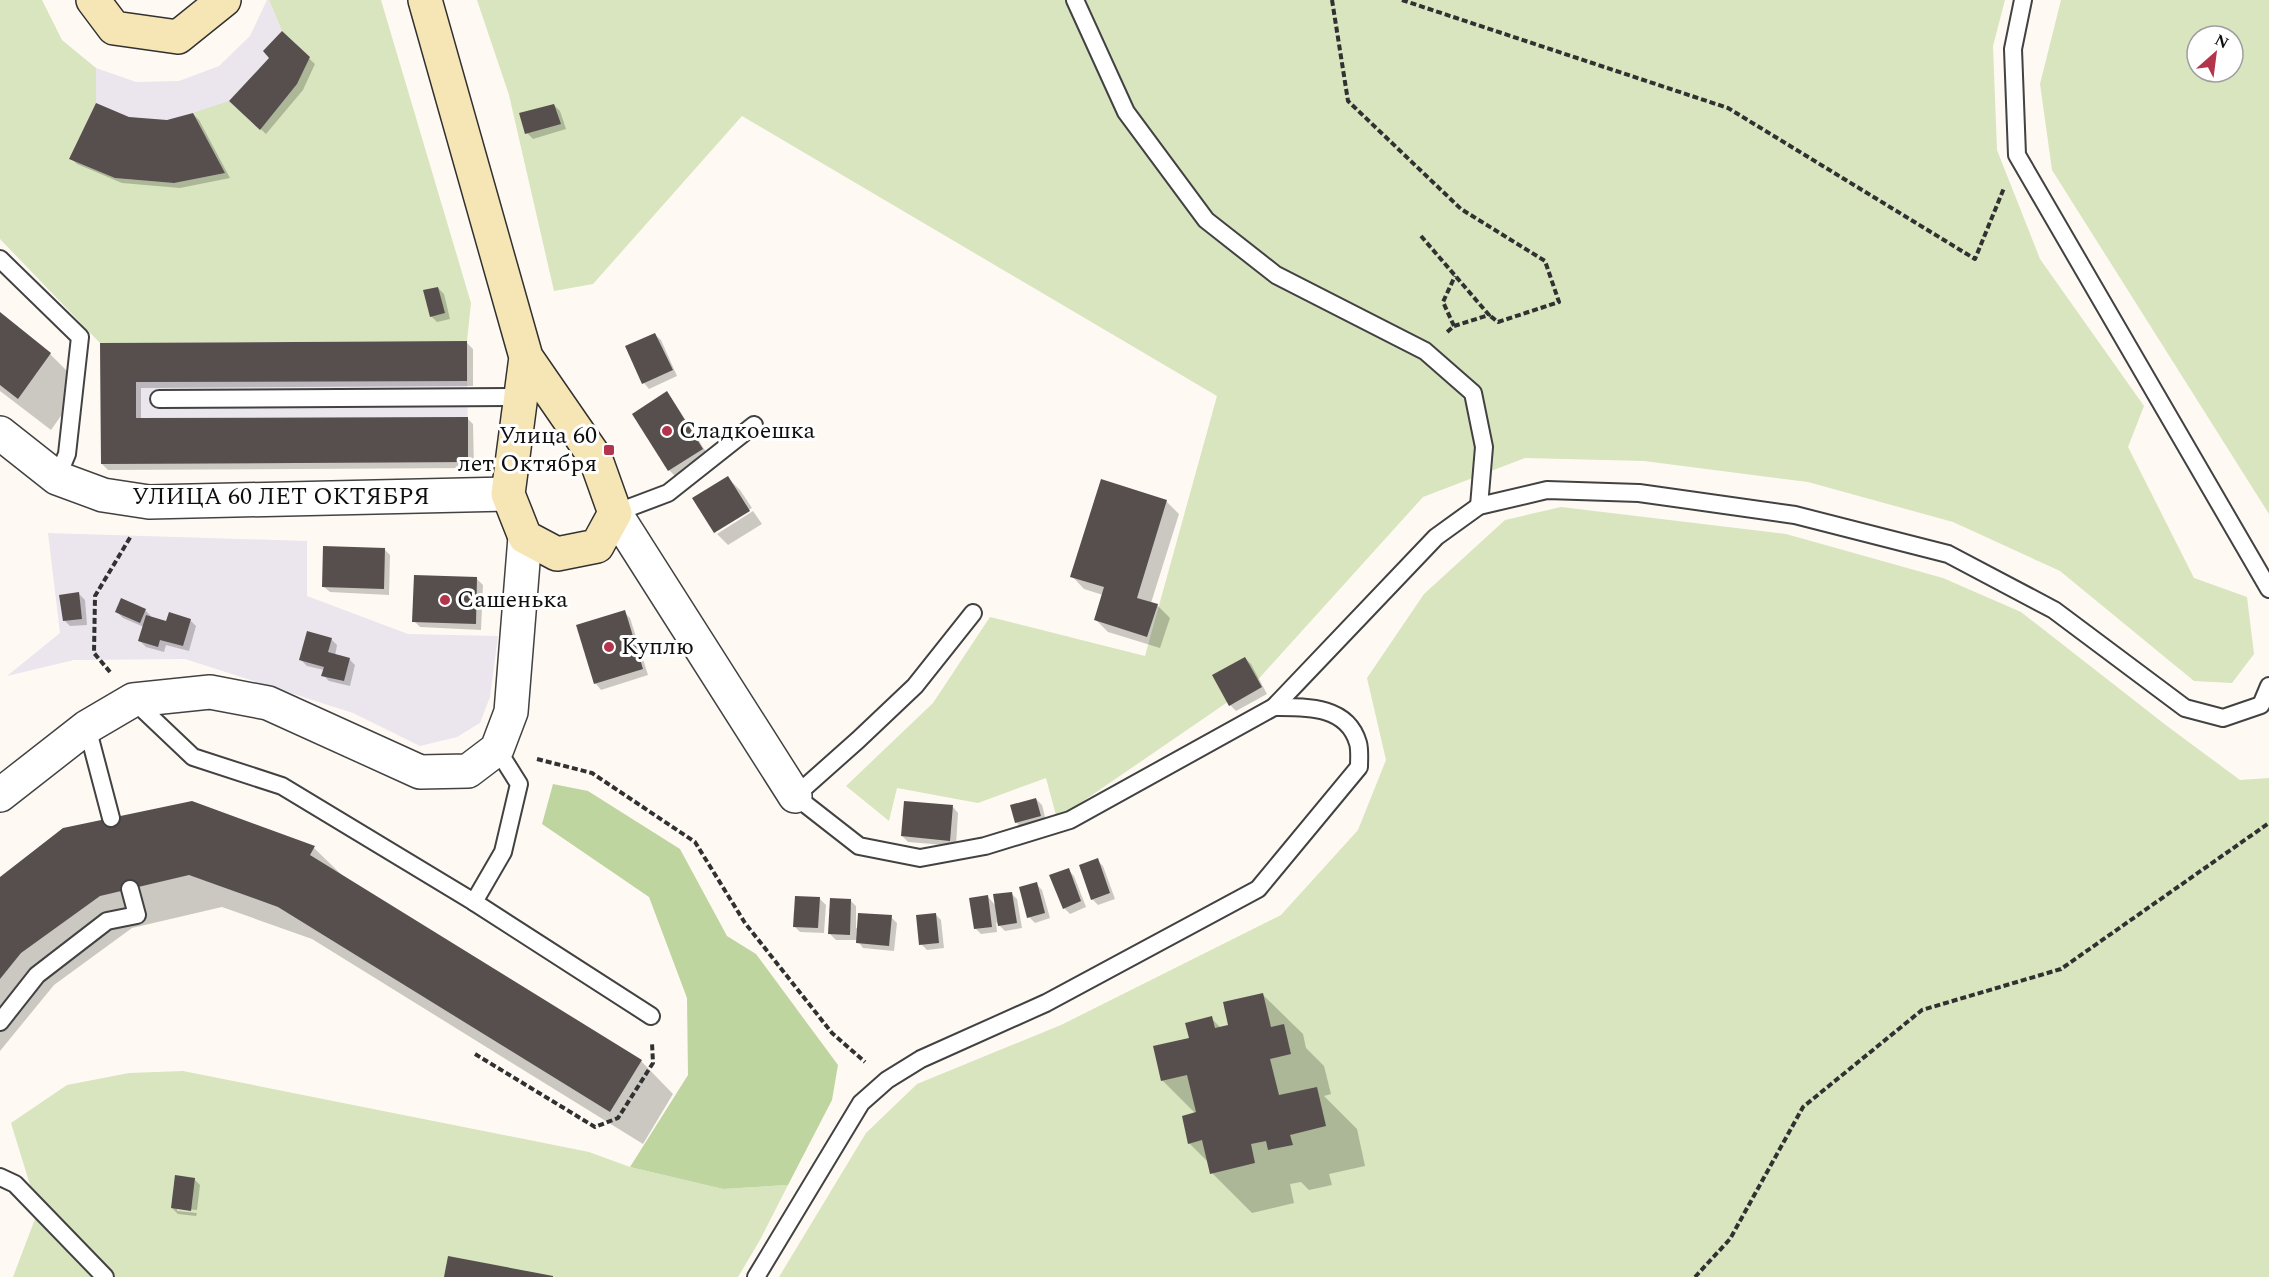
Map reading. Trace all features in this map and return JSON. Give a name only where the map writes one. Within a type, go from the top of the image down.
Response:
[{"type":"street","points":[[93,0],[114,28],[178,37],[224,0]]},
{"type":"street","points":[[425,0],[526,357],[595,457],[615,513],[795,796]]},
{"type":"street","points":[[0,795],[87,727],[133,700],[210,692],[268,703],[420,772],[468,771],[497,750],[511,712],[525,537],[508,495],[526,357]]},
{"type":"street","name":"УЛИЦА 60 ЛЕТ ОКТЯБРЯ","points":[[0,433],[57,478],[103,495],[149,502],[508,495]]},
{"type":"street","points":[[525,537],[557,554],[597,546],[615,513]]},
{"type":"lane","points":[[1075,0],[1126,111],[1206,220],[1276,275],[1425,351],[1473,393],[1484,447],[1479,506]]},
{"type":"lane","points":[[2023,0],[2013,48],[2017,155],[2269,589]]},
{"type":"lane","points":[[0,259],[80,337],[67,454],[57,478]]},
{"type":"lane","points":[[159,399],[521,397]]},
{"type":"lane","points":[[615,513],[668,493],[754,425]]},
{"type":"lane","points":[[973,613],[915,686],[795,796],[860,846],[920,858],[985,846],[1070,820],[1274,708],[1436,537],[1479,506],[1547,490],[1639,493],[1795,515],[1948,554],[2054,610],[2185,708],[2223,718],[2261,705],[2269,686]]},
{"type":"lane","points":[[133,700],[193,757],[282,786],[474,902],[651,1016]]},
{"type":"lane","points":[[756,1277],[861,1103],[886,1080],[921,1059],[1046,1003],[1258,889],[1359,767],[1358,744],[1350,726],[1336,715],[1310,707],[1274,708]]},
{"type":"lane","points":[[87,727],[111,818]]},
{"type":"lane","points":[[474,902],[503,852],[519,784],[497,750]]},
{"type":"lane","points":[[0,1022],[37,975],[107,921],[137,915],[130,889]]},
{"type":"lane","points":[[0,1177],[15,1184],[105,1277]]},
{"type":"path","points":[[1332,0],[1348,101],[1461,209],[1545,261],[1559,302],[1498,322],[1489,315],[1421,236]]},
{"type":"path","points":[[1402,0],[1728,108],[1976,259],[2017,155]]},
{"type":"path","points":[[1454,326],[1443,302],[1456,275]]},
{"type":"path","points":[[1425,351],[1454,326],[1489,315]]},
{"type":"path","points":[[133,700],[94,653],[95,596],[135,529]]},
{"type":"path","points":[[497,750],[592,773],[695,842],[745,923],[832,1033],[886,1080]]},
{"type":"path","points":[[1695,1277],[1730,1239],[1803,1107],[1922,1010],[2061,969],[2269,823]]},
{"type":"path","points":[[475,1054],[595,1126],[618,1118],[653,1063],[651,1016]]},
{"type":"shaded area","points":[[269,0],[282,31],[310,57],[297,84],[225,173],[174,183],[115,178],[69,159],[96,103],[96,68],[136,82],[179,81],[219,66],[250,36]]},
{"type":"shaded area","points":[[467,341],[468,462],[101,464],[100,344]]},
{"type":"shaded area","points":[[48,533],[307,541],[307,596],[408,634],[498,636],[490,697],[480,723],[457,737],[420,746],[353,713],[185,659],[74,660],[7,676],[60,633]]},
{"type":"green space","points":[[0,0],[42,0],[62,40],[96,68],[96,103],[69,159],[115,178],[174,183],[225,173],[193,113],[229,101],[260,130],[297,84],[310,57],[282,31],[269,0],[381,0],[471,303],[467,341],[100,343],[0,239]]},
{"type":"green space","points":[[477,0],[2005,0],[1993,46],[1997,150],[2040,259],[2144,406],[2128,447],[2194,578],[2247,597],[2254,654],[2232,683],[2194,681],[2060,571],[1953,522],[1808,482],[1644,461],[1525,458],[1423,497],[1254,684],[1057,819],[1046,778],[978,803],[897,788],[889,821],[846,786],[933,703],[990,617],[1145,656],[1217,396],[742,116],[593,284],[554,291],[509,95]]},
{"type":"green space","points":[[2061,0],[2269,0],[2269,514],[2052,170],[2040,84]]},
{"type":"green space","points":[[1561,507],[1786,534],[1943,578],[2021,612],[2240,780],[2269,778],[2269,1277],[779,1277],[866,1133],[917,1084],[1061,1025],[1281,915],[1358,830],[1386,760],[1367,678],[1424,594],[1505,520]]},
{"type":"green space","points":[[553,784],[588,791],[680,849],[727,936],[756,954],[838,1065],[832,1100],[788,1185],[723,1189],[630,1167],[688,1075],[687,998],[649,897],[542,824]]},
{"type":"green space","points":[[183,1071],[589,1152],[630,1167],[723,1189],[788,1185],[738,1277],[13,1277],[38,1211],[11,1123],[67,1085],[129,1073]]},
{"type":"building","points":[[282,31],[310,57],[297,84],[260,130],[229,101],[269,58],[263,51]]},
{"type":"building","points":[[96,103],[129,117],[167,120],[193,113],[225,173],[174,183],[115,178],[69,159]]},
{"type":"building","points":[[554,104],[561,124],[525,134],[519,113]]},
{"type":"building","points":[[438,287],[445,313],[430,317],[423,290]]},
{"type":"building","points":[[0,312],[51,353],[18,399],[0,385]]},
{"type":"building","points":[[655,333],[673,370],[642,384],[625,346]]},
{"type":"building","points":[[467,341],[467,381],[136,382],[136,418],[468,417],[468,462],[101,464],[100,343]]},
{"type":"building","name":"Сладкоешка","points":[[667,391],[703,449],[668,471],[632,414]]},
{"type":"building","points":[[728,476],[750,511],[714,533],[692,498]]},
{"type":"building","points":[[1101,479],[1167,500],[1137,598],[1158,604],[1147,637],[1094,620],[1104,587],[1070,577]]},
{"type":"building","points":[[323,546],[385,548],[384,589],[322,587]]},
{"type":"building","name":"Сашенька","points":[[414,575],[477,577],[476,624],[412,622]]},
{"type":"building","points":[[79,592],[82,619],[63,621],[59,595]]},
{"type":"building","points":[[121,598],[146,609],[140,623],[115,612]]},
{"type":"building","name":"Куплю","points":[[625,610],[643,669],[594,684],[576,625]]},
{"type":"building","points":[[169,612],[191,619],[183,646],[160,640],[158,647],[138,641],[146,615],[166,621]]},
{"type":"building","points":[[307,631],[332,638],[328,652],[350,658],[344,681],[321,676],[324,667],[299,660]]},
{"type":"building","points":[[1245,657],[1262,687],[1229,706],[1212,675]]},
{"type":"building","points":[[1036,798],[1041,816],[1015,823],[1010,805]]},
{"type":"building","points":[[192,801],[315,846],[310,855],[642,1060],[610,1112],[278,907],[189,875],[100,896],[21,953],[0,979],[0,877],[63,828]]},
{"type":"building","points":[[904,801],[953,805],[950,841],[901,836]]},
{"type":"building","points":[[1098,858],[1110,893],[1091,900],[1079,865]]},
{"type":"building","points":[[1069,868],[1081,901],[1063,909],[1049,875]]},
{"type":"building","points":[[1037,882],[1045,913],[1027,918],[1019,887]]},
{"type":"building","points":[[1012,892],[1017,923],[998,926],[993,894]]},
{"type":"building","points":[[988,895],[992,927],[974,929],[969,898]]},
{"type":"building","points":[[795,896],[820,897],[818,928],[793,927]]},
{"type":"building","points":[[830,898],[851,899],[850,935],[828,934]]},
{"type":"building","points":[[858,913],[892,915],[889,946],[856,943]]},
{"type":"building","points":[[936,913],[939,943],[919,945],[916,915]]},
{"type":"building","points":[[1263,993],[1271,1027],[1284,1024],[1291,1054],[1270,1059],[1279,1095],[1317,1087],[1326,1126],[1290,1135],[1293,1145],[1268,1150],[1266,1141],[1251,1144],[1255,1163],[1210,1174],[1202,1140],[1188,1144],[1182,1116],[1196,1112],[1187,1075],[1161,1081],[1153,1046],[1189,1038],[1185,1023],[1212,1016],[1215,1028],[1228,1025],[1223,1002]]},
{"type":"building","points":[[175,1175],[195,1178],[191,1211],[171,1208]]},
{"type":"building","points":[[448,1256],[553,1276],[553,1277],[444,1277]]},
{"type":"place","name":"Сладкоешка","points":[[667,431]]},
{"type":"place","name":"Улица 60 лет Октября","points":[[609,450]]},
{"type":"place","name":"Сашенька","points":[[445,600]]},
{"type":"place","name":"Куплю","points":[[609,647]]}]
